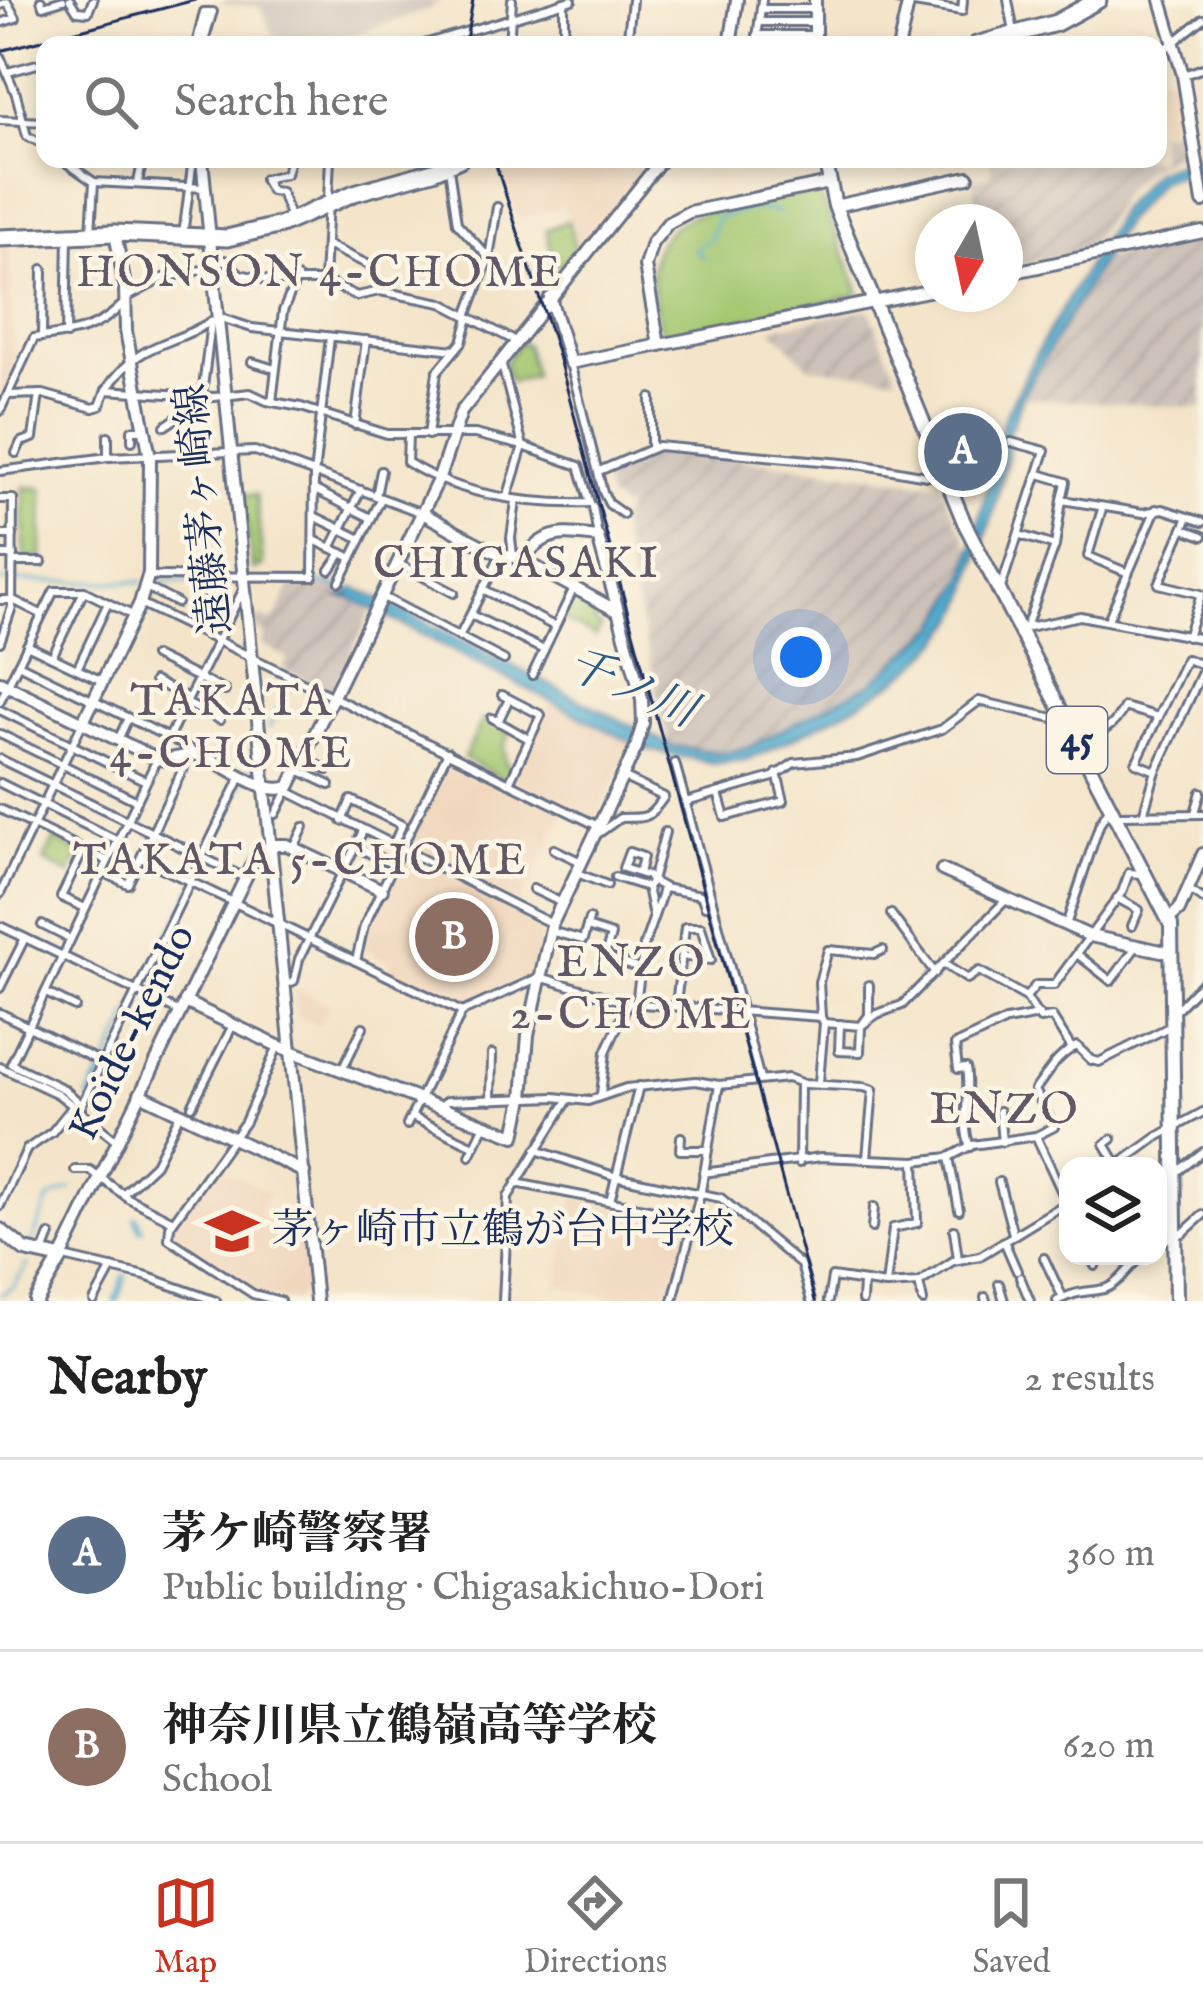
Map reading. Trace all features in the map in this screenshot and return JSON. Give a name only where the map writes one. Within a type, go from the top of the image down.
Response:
[{"type":"highway","points":[[1018,36],[1098,0]]},
{"type":"highway","points":[[0,238],[115,233],[210,239],[262,231],[432,168]]},
{"type":"main road","name":"45","points":[[826,168],[835,206],[972,538],[1169,919],[1176,1301]]},
{"type":"main road","points":[[1,1235],[42,1257],[61,1258],[36,1301]]},
{"type":"street","points":[[41,0],[43,6],[66,0],[77,11],[88,12],[93,0]]},
{"type":"street","points":[[509,36],[512,0]]},
{"type":"street","points":[[628,36],[632,0]]},
{"type":"street","points":[[731,36],[737,0]]},
{"type":"street","points":[[897,36],[904,1],[943,4],[962,11],[963,0]]},
{"type":"street","points":[[1008,0],[1015,36]]},
{"type":"street","points":[[1161,0],[1183,75],[1203,202]]},
{"type":"street","points":[[452,36],[568,1],[565,36]]},
{"type":"street","points":[[0,4],[7,2],[16,18],[0,23]]},
{"type":"street","points":[[762,4],[815,22],[758,35],[762,4]]},
{"type":"street","points":[[202,36],[208,10],[214,15],[205,36]]},
{"type":"street","points":[[204,36],[210,14]]},
{"type":"street","points":[[1167,48],[1203,19]]},
{"type":"street","points":[[759,22],[815,22]]},
{"type":"street","points":[[0,56],[27,136],[36,140]]},
{"type":"street","points":[[8,72],[36,64]]},
{"type":"street","points":[[1183,75],[1203,68]]},
{"type":"street","points":[[0,120],[36,122]]},
{"type":"street","points":[[74,168],[94,182],[205,188]]},
{"type":"street","points":[[138,182],[141,168]]},
{"type":"street","points":[[183,238],[192,168]]},
{"type":"street","name":"遠藤茅ヶ崎線","points":[[203,168],[316,1301]]},
{"type":"street","points":[[288,168],[286,174],[262,179],[271,191],[281,192],[291,220]]},
{"type":"street","points":[[324,281],[330,168]]},
{"type":"street","points":[[450,168],[457,223],[489,258]]},
{"type":"street","points":[[276,814],[439,478],[450,434],[466,402],[655,168]]},
{"type":"street","points":[[835,206],[968,177]]},
{"type":"street","points":[[91,233],[94,182]]},
{"type":"street","points":[[659,345],[645,266],[652,243],[668,224],[689,212],[829,183]]},
{"type":"street","points":[[428,435],[437,371],[462,342],[489,258],[497,208]]},
{"type":"street","points":[[1023,270],[1203,232]]},
{"type":"street","points":[[0,894],[147,582],[150,457],[131,360],[115,233]]},
{"type":"street","points":[[66,334],[68,234]]},
{"type":"street","points":[[327,245],[367,264]]},
{"type":"street","points":[[0,411],[34,338],[102,324],[125,300],[163,278],[225,260],[240,274],[324,281],[356,296],[391,293],[442,303],[515,341]]},
{"type":"street","points":[[42,337],[43,269]]},
{"type":"street","points":[[272,402],[284,311],[297,278]]},
{"type":"street","points":[[569,363],[915,294]]},
{"type":"street","points":[[550,298],[606,500],[623,514]]},
{"type":"street","points":[[224,319],[280,331],[455,350]]},
{"type":"street","points":[[8,395],[39,394],[100,406],[106,390],[131,360],[152,344],[189,336],[211,321],[202,396]]},
{"type":"street","points":[[147,582],[245,584],[313,577],[314,472],[330,337]]},
{"type":"street","points":[[355,425],[366,340]]},
{"type":"street","points":[[206,355],[222,356]]},
{"type":"street","points":[[500,359],[524,446],[512,499],[510,556]]},
{"type":"street","points":[[252,362],[275,369]]},
{"type":"street","points":[[106,390],[202,396],[250,392],[272,402],[408,436],[475,434],[580,466],[590,503],[546,506],[439,478],[407,462],[408,436]]},
{"type":"street","points":[[16,453],[21,442],[33,438],[39,394]]},
{"type":"street","points":[[165,426],[181,415],[187,395]]},
{"type":"street","points":[[651,398],[651,447]]},
{"type":"street","points":[[132,441],[132,430],[143,430]]},
{"type":"street","points":[[108,436],[108,458]]},
{"type":"street","points":[[999,591],[1045,451],[1011,442]]},
{"type":"street","points":[[598,471],[651,447],[864,465],[927,476],[943,473]]},
{"type":"street","points":[[0,471],[108,458],[255,451],[422,513],[616,610]]},
{"type":"street","points":[[340,582],[371,518],[381,471]]},
{"type":"street","points":[[1023,629],[1055,546],[1066,482],[1039,474]]},
{"type":"street","points":[[314,489],[371,518]]},
{"type":"street","points":[[331,548],[361,490]]},
{"type":"street","points":[[0,499],[24,499]]},
{"type":"street","points":[[0,642],[13,600],[14,499]]},
{"type":"street","points":[[1061,500],[1143,513],[1156,509],[1203,522]]},
{"type":"street","points":[[0,926],[139,993],[515,1136],[526,1048],[551,928],[642,731],[642,699],[592,507]]},
{"type":"street","points":[[1102,508],[1088,556],[1126,572]]},
{"type":"street","points":[[1108,620],[1156,509]]},
{"type":"street","points":[[314,516],[361,539]]},
{"type":"street","points":[[1187,637],[1202,592],[1159,584],[1188,516]]},
{"type":"street","points":[[1184,529],[1203,536]]},
{"type":"street","points":[[459,637],[483,589],[510,556],[558,533],[598,537]]},
{"type":"street","points":[[0,535],[13,535]]},
{"type":"street","points":[[1020,536],[1055,546]]},
{"type":"street","points":[[314,540],[352,558]]},
{"type":"street","points":[[330,570],[342,553]]},
{"type":"street","points":[[0,555],[43,562]]},
{"type":"street","points":[[398,564],[454,592]]},
{"type":"street","points":[[147,582],[177,603]]},
{"type":"street","points":[[169,737],[245,584]]},
{"type":"street","points":[[532,675],[574,588]]},
{"type":"street","points":[[483,589],[554,626]]},
{"type":"street","points":[[134,616],[84,591],[53,591],[4,684],[0,705],[146,781]]},
{"type":"street","points":[[52,657],[84,591]]},
{"type":"street","points":[[382,597],[504,660]]},
{"type":"street","points":[[195,599],[228,615]]},
{"type":"street","points":[[0,600],[13,600],[42,614]]},
{"type":"street","points":[[77,668],[108,603]]},
{"type":"street","points":[[140,603],[448,752],[600,833],[620,818],[650,815],[664,797],[622,777]]},
{"type":"street","points":[[470,614],[544,650]]},
{"type":"street","points":[[1023,629],[1068,617],[1203,639]]},
{"type":"street","points":[[27,645],[103,681]]},
{"type":"street","points":[[154,656],[225,691]]},
{"type":"street","points":[[1143,815],[1156,771],[1203,668],[1186,658],[1136,763],[1156,771]]},
{"type":"street","points":[[18,664],[169,737],[191,754],[285,792],[397,847],[551,928],[583,940],[588,923],[611,935],[605,956],[639,969]]},
{"type":"street","points":[[154,681],[220,720]]},
{"type":"street","points":[[4,684],[157,759],[191,754]]},
{"type":"street","points":[[509,783],[542,715],[506,697],[495,720],[530,739]]},
{"type":"street","points":[[686,802],[798,762],[856,757],[942,729],[980,701],[1066,720]]},
{"type":"street","points":[[1074,734],[1093,736],[1103,731],[1124,706],[1158,717]]},
{"type":"street","points":[[118,740],[128,718]]},
{"type":"street","points":[[0,734],[137,801]]},
{"type":"street","points":[[397,847],[448,752]]},
{"type":"street","points":[[103,872],[128,884],[191,754]]},
{"type":"street","points":[[0,759],[245,878]]},
{"type":"street","points":[[117,1141],[57,1084],[11,1064],[157,759]]},
{"type":"street","points":[[675,763],[760,1079]]},
{"type":"street","points":[[301,764],[328,770]]},
{"type":"street","points":[[301,764],[330,785]]},
{"type":"street","points":[[718,793],[725,817],[784,801],[777,773]]},
{"type":"street","points":[[0,1206],[25,1152],[78,1107],[103,1064],[244,776]]},
{"type":"street","points":[[0,783],[118,841]]},
{"type":"street","points":[[1066,926],[1100,823],[1113,811],[1199,813],[1200,792]]},
{"type":"street","points":[[341,821],[351,800],[402,824],[394,865],[364,926],[356,962]]},
{"type":"street","points":[[0,809],[108,861]]},
{"type":"street","points":[[294,848],[304,826]]},
{"type":"street","points":[[286,984],[294,981],[309,939],[363,831]]},
{"type":"street","points":[[654,919],[650,884],[665,832]]},
{"type":"street","points":[[272,844],[294,848],[382,890]]},
{"type":"street","name":"Koide-kendo","points":[[61,1258],[245,878],[260,852],[272,844]]},
{"type":"street","points":[[357,847],[394,865]]},
{"type":"street","points":[[84,849],[61,896],[85,908]]},
{"type":"street","points":[[554,850],[607,885]]},
{"type":"street","points":[[1169,919],[1179,910],[1203,854]]},
{"type":"street","points":[[140,858],[462,1012]]},
{"type":"street","points":[[941,870],[1090,936],[1171,953]]},
{"type":"street","points":[[639,873],[650,884]]},
{"type":"street","points":[[1026,998],[1036,985],[1054,985],[1117,898],[1129,873],[1145,873]]},
{"type":"street","points":[[615,877],[701,895],[705,906]]},
{"type":"street","points":[[601,1094],[606,1052],[632,1003],[662,887]]},
{"type":"street","points":[[1186,887],[1203,899]]},
{"type":"street","points":[[533,889],[562,903]]},
{"type":"street","points":[[1117,898],[1139,910],[1132,926]]},
{"type":"street","points":[[474,1146],[409,1121],[462,1012],[540,977],[632,1003],[741,1009],[861,1026],[902,1005],[1007,899]]},
{"type":"street","points":[[891,914],[934,973]]},
{"type":"street","points":[[42,925],[70,939]]},
{"type":"street","points":[[676,1006],[685,927],[701,927],[711,960],[682,956]]},
{"type":"street","points":[[0,988],[25,938]]},
{"type":"street","points":[[1076,954],[1111,981],[1136,947]]},
{"type":"street","points":[[819,1082],[819,982],[828,950],[879,955]]},
{"type":"street","points":[[944,964],[967,979],[979,971],[1026,998],[1040,1018],[1052,1017],[1071,1048]]},
{"type":"street","points":[[840,1024],[839,1052],[860,1052],[861,1026],[869,1015],[868,985]]},
{"type":"street","points":[[1171,1009],[1201,987]]},
{"type":"street","points":[[45,993],[75,1008]]},
{"type":"street","points":[[0,1013],[103,1064]]},
{"type":"street","points":[[970,1147],[964,1120],[968,1081],[966,1068],[958,1069],[955,1046],[1006,1021],[1039,1015]]},
{"type":"street","points":[[192,1106],[233,1025]]},
{"type":"street","points":[[704,1173],[821,1157],[916,1161],[1036,1136],[1054,1126],[1035,1090],[1048,1068],[1071,1048],[1077,1046],[1099,1062],[1171,1026]]},
{"type":"street","points":[[342,1070],[363,1027]]},
{"type":"street","points":[[278,1046],[245,1122],[173,1221],[170,1242],[253,1294],[280,1301]]},
{"type":"street","points":[[490,1100],[492,1054]]},
{"type":"street","points":[[0,1067],[78,1107]]},
{"type":"street","points":[[440,1106],[447,1101],[523,1098],[588,1101],[639,1087],[788,1078],[873,1090],[867,1158]]},
{"type":"street","points":[[799,1162],[800,1083]]},
{"type":"street","points":[[673,1301],[710,1131],[715,1127],[719,1084]]},
{"type":"street","points":[[610,1201],[639,1087]]},
{"type":"street","points":[[140,1094],[304,1172]]},
{"type":"street","points":[[503,1301],[506,1210],[514,1183],[568,1100]]},
{"type":"street","points":[[999,1111],[1002,1142]]},
{"type":"street","points":[[1131,1157],[1203,1112]]},
{"type":"street","points":[[123,1194],[155,1165],[180,1113]]},
{"type":"street","points":[[470,1156],[484,1125]]},
{"type":"street","points":[[1036,1136],[1059,1185]]},
{"type":"street","points":[[681,1137],[680,1150],[706,1150]]},
{"type":"street","points":[[1112,1139],[1105,1144],[1113,1157]]},
{"type":"street","points":[[536,1150],[614,1176],[724,1200],[802,1265],[811,1301]]},
{"type":"street","points":[[1173,1174],[1203,1153]]},
{"type":"street","points":[[949,1157],[959,1210]]},
{"type":"street","points":[[874,1207],[873,1226],[917,1223],[916,1161]]},
{"type":"street","points":[[75,1170],[90,1170],[173,1221]]},
{"type":"street","points":[[999,1182],[1013,1234]]},
{"type":"street","points":[[514,1183],[694,1218]]},
{"type":"street","points":[[828,1301],[832,1277],[886,1285],[919,1283],[958,1259],[980,1256],[1059,1207]]},
{"type":"street","points":[[1167,1238],[1183,1233],[1203,1215]]},
{"type":"street","points":[[886,1285],[893,1228]]},
{"type":"street","points":[[954,1230],[958,1259]]},
{"type":"street","points":[[42,1257],[50,1235]]},
{"type":"street","points":[[1004,1240],[1030,1301]]},
{"type":"street","points":[[61,1258],[112,1268],[216,1301]]},
{"type":"street","points":[[1044,1258],[1060,1300],[1092,1287],[1102,1290],[1133,1265]]},
{"type":"street","points":[[94,1301],[112,1268]]},
{"type":"street","points":[[862,1301],[863,1283]]},
{"type":"street","points":[[919,1283],[923,1301]]},
{"type":"street","points":[[999,1284],[1004,1301]]},
{"type":"shaded area","points":[[224,0],[441,0],[427,10],[352,36],[274,36],[260,6],[225,4]]},
{"type":"shaded area","points":[[1167,76],[1179,79],[1187,125],[1167,128]]},
{"type":"shaded area","points":[[1184,128],[1190,150],[1167,157],[1167,131]]},
{"type":"shaded area","points":[[500,168],[646,168],[579,252],[564,207],[518,219]]},
{"type":"shaded area","points":[[991,168],[1148,168],[1123,192],[1087,250],[1023,265],[1023,204],[977,204],[972,179],[992,174]]},
{"type":"shaded area","points":[[1203,238],[1203,408],[1025,398],[1101,259]]},
{"type":"shaded area","points":[[8,244],[16,371],[0,408],[0,246]]},
{"type":"shaded area","points":[[869,309],[897,377],[810,367],[771,328]]},
{"type":"shaded area","points":[[656,448],[940,484],[972,553],[957,594],[927,637],[854,692],[753,745],[718,752],[669,744],[618,523],[627,511],[608,498],[602,475]]},
{"type":"shaded area","points":[[291,586],[352,591],[338,597],[340,602],[349,599],[371,611],[332,693],[283,669],[288,658],[262,645],[266,634],[256,629],[255,617],[274,621]]},
{"type":"shaded area","points":[[550,703],[632,745],[594,822],[512,781]]},
{"type":"shaded area","points":[[444,767],[479,783],[485,773],[565,812],[520,904],[403,847]]},
{"type":"shaded area","points":[[405,854],[544,922],[534,976],[464,1008],[387,974],[391,963],[362,947]]},
{"type":"shaded area","points":[[294,988],[331,1005],[317,1026],[295,1016]]},
{"type":"shaded area","name":"茅ヶ崎市立鶴が台中学校","points":[[215,1165],[269,1193],[258,1214],[304,1237],[309,1294],[300,1292],[296,1301],[287,1301],[254,1293],[171,1241],[172,1226]]},
{"type":"shaded area","points":[[575,1197],[689,1221],[668,1301],[636,1301],[557,1286]]},
{"type":"green space","points":[[818,190],[859,290],[855,296],[666,336],[661,333],[652,266],[662,239],[674,227],[691,216]]},
{"type":"green space","points":[[568,221],[577,257],[555,266],[546,230]]},
{"type":"green space","points":[[520,342],[526,345],[534,376],[510,382],[504,364]]},
{"type":"green space","points":[[24,487],[43,488],[42,558],[24,558]]},
{"type":"green space","points":[[242,495],[256,495],[263,566],[253,570]]},
{"type":"green space","points":[[573,596],[600,610],[594,622],[601,626],[596,636],[561,619]]},
{"type":"green space","points":[[483,719],[510,732],[504,746],[506,764],[513,768],[507,781],[464,758]]},
{"type":"green space","points":[[54,840],[80,852],[70,874],[44,861]]},
{"type":"water","points":[[1203,153],[1203,168],[1161,180],[1125,220],[1024,393],[1007,437],[994,507],[959,615],[922,660],[898,679],[818,725],[744,760],[715,763],[644,749],[351,598],[338,598],[354,588],[367,593],[672,746],[724,753],[752,746],[871,683],[937,627],[966,576],[1004,418],[1121,208],[1155,171]]},
{"type":"waterway","points":[[703,258],[695,249],[711,238],[717,218],[756,208],[779,212]]},
{"type":"waterway","name":"千ノ川","points":[[0,581],[142,582]]},
{"type":"waterway","name":"千ノ川","points":[[156,582],[237,582]]},
{"type":"waterway","name":"千ノ川","points":[[247,582],[317,582],[356,591]]},
{"type":"waterway","points":[[269,728],[292,681]]},
{"type":"waterway","points":[[248,772],[256,755]]},
{"type":"waterway","points":[[106,1066],[244,781]]},
{"type":"waterway","points":[[90,1098],[106,1066]]},
{"type":"waterway","points":[[31,1245],[49,1199],[71,1189]]},
{"type":"waterway","points":[[136,1218],[141,1229]]},
{"type":"waterway","points":[[0,1295],[14,1286],[28,1264]]},
{"type":"waterway","points":[[116,1301],[125,1276]]},
{"type":"railway","points":[[57,36],[195,0]]},
{"type":"railway","points":[[467,36],[473,0]]},
{"type":"railway","points":[[0,51],[36,42]]},
{"type":"railway","points":[[497,168],[561,364]]},
{"type":"railway","points":[[557,352],[815,1301]]},
{"type":"place","name":"茅ケ崎警察署","points":[[963,452]]},
{"type":"place","name":"神奈川県立鶴嶺高等学校","points":[[454,937]]},
{"type":"place","name":"茅ヶ崎市立鶴が台中学校","points":[[232,1231]]},
{"type":"district","name":"HONSON 4-CHOME","points":[[320,273]]},
{"type":"district","name":"CHIGASAKI","points":[[517,564]]},
{"type":"district","name":"TAKATA 4-CHOME","points":[[232,728]]},
{"type":"district","name":"TAKATA 5-CHOME","points":[[301,861]]},
{"type":"district","name":"ENZO 2-CHOME","points":[[632,989]]},
{"type":"district","name":"ENZO","points":[[1005,1110]]}]
